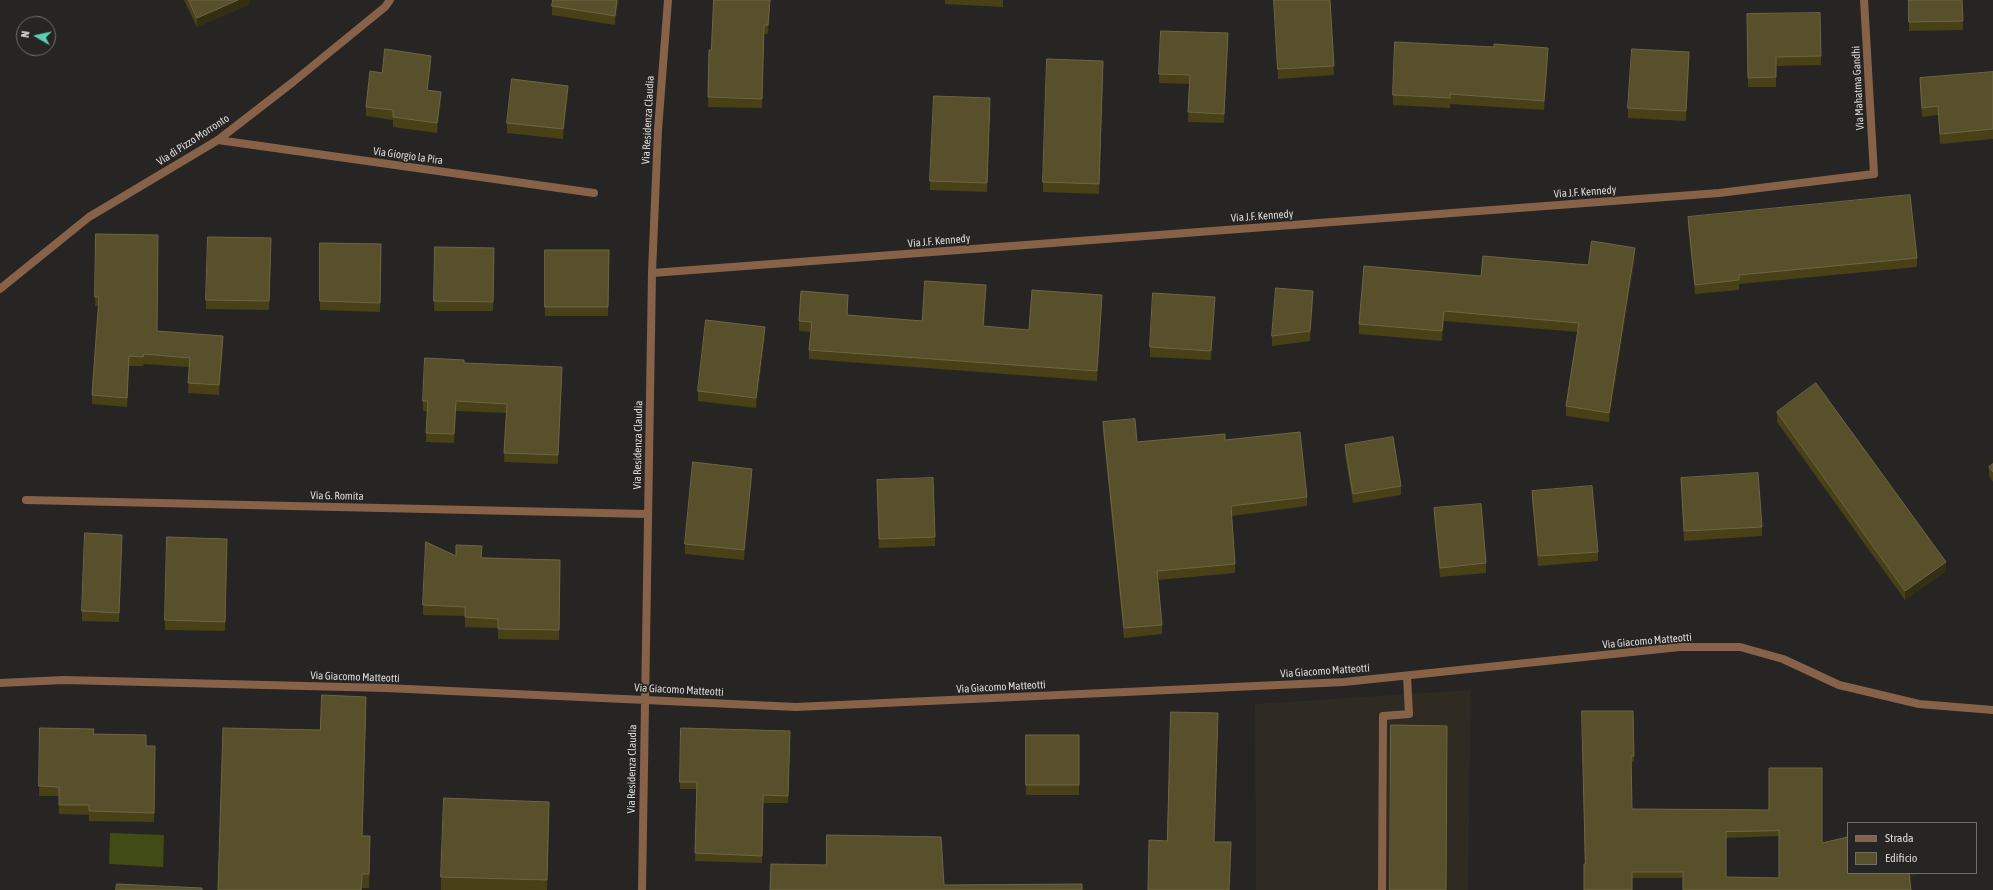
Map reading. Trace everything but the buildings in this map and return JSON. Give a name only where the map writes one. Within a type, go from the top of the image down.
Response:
[{"type":"street","name":"Via di Pizzo Morronto","points":[[0,289],[89,217],[218,140],[293,82],[385,7],[390,0]]},
{"type":"street","name":"Via Residenza Claudia","points":[[642,890],[652,273],[658,130],[668,0]]},
{"type":"street","name":"Via Mahatma Gandhi","points":[[1864,0],[1874,174]]},
{"type":"street","name":"Via Giorgio la Pira","points":[[218,140],[594,193]]},
{"type":"street","name":"Via J.F. Kennedy","points":[[652,273],[1719,193],[1874,174]]},
{"type":"street","name":"Via G. Romita","points":[[26,500],[647,514]]},
{"type":"street","name":"Via Giacomo Matteotti","points":[[0,683],[64,680],[378,688],[796,707],[1344,682],[1680,647],[1740,648],[1783,659],[1846,686],[1920,704],[1993,710]]},
{"type":"street","points":[[1382,890],[1383,716],[1409,714],[1407,676]]},
{"type":"shaded area","points":[[1471,690],[1468,890],[1256,890],[1255,704]]},
{"type":"shaded area","points":[[110,833],[164,835],[163,867],[109,864]]}]
